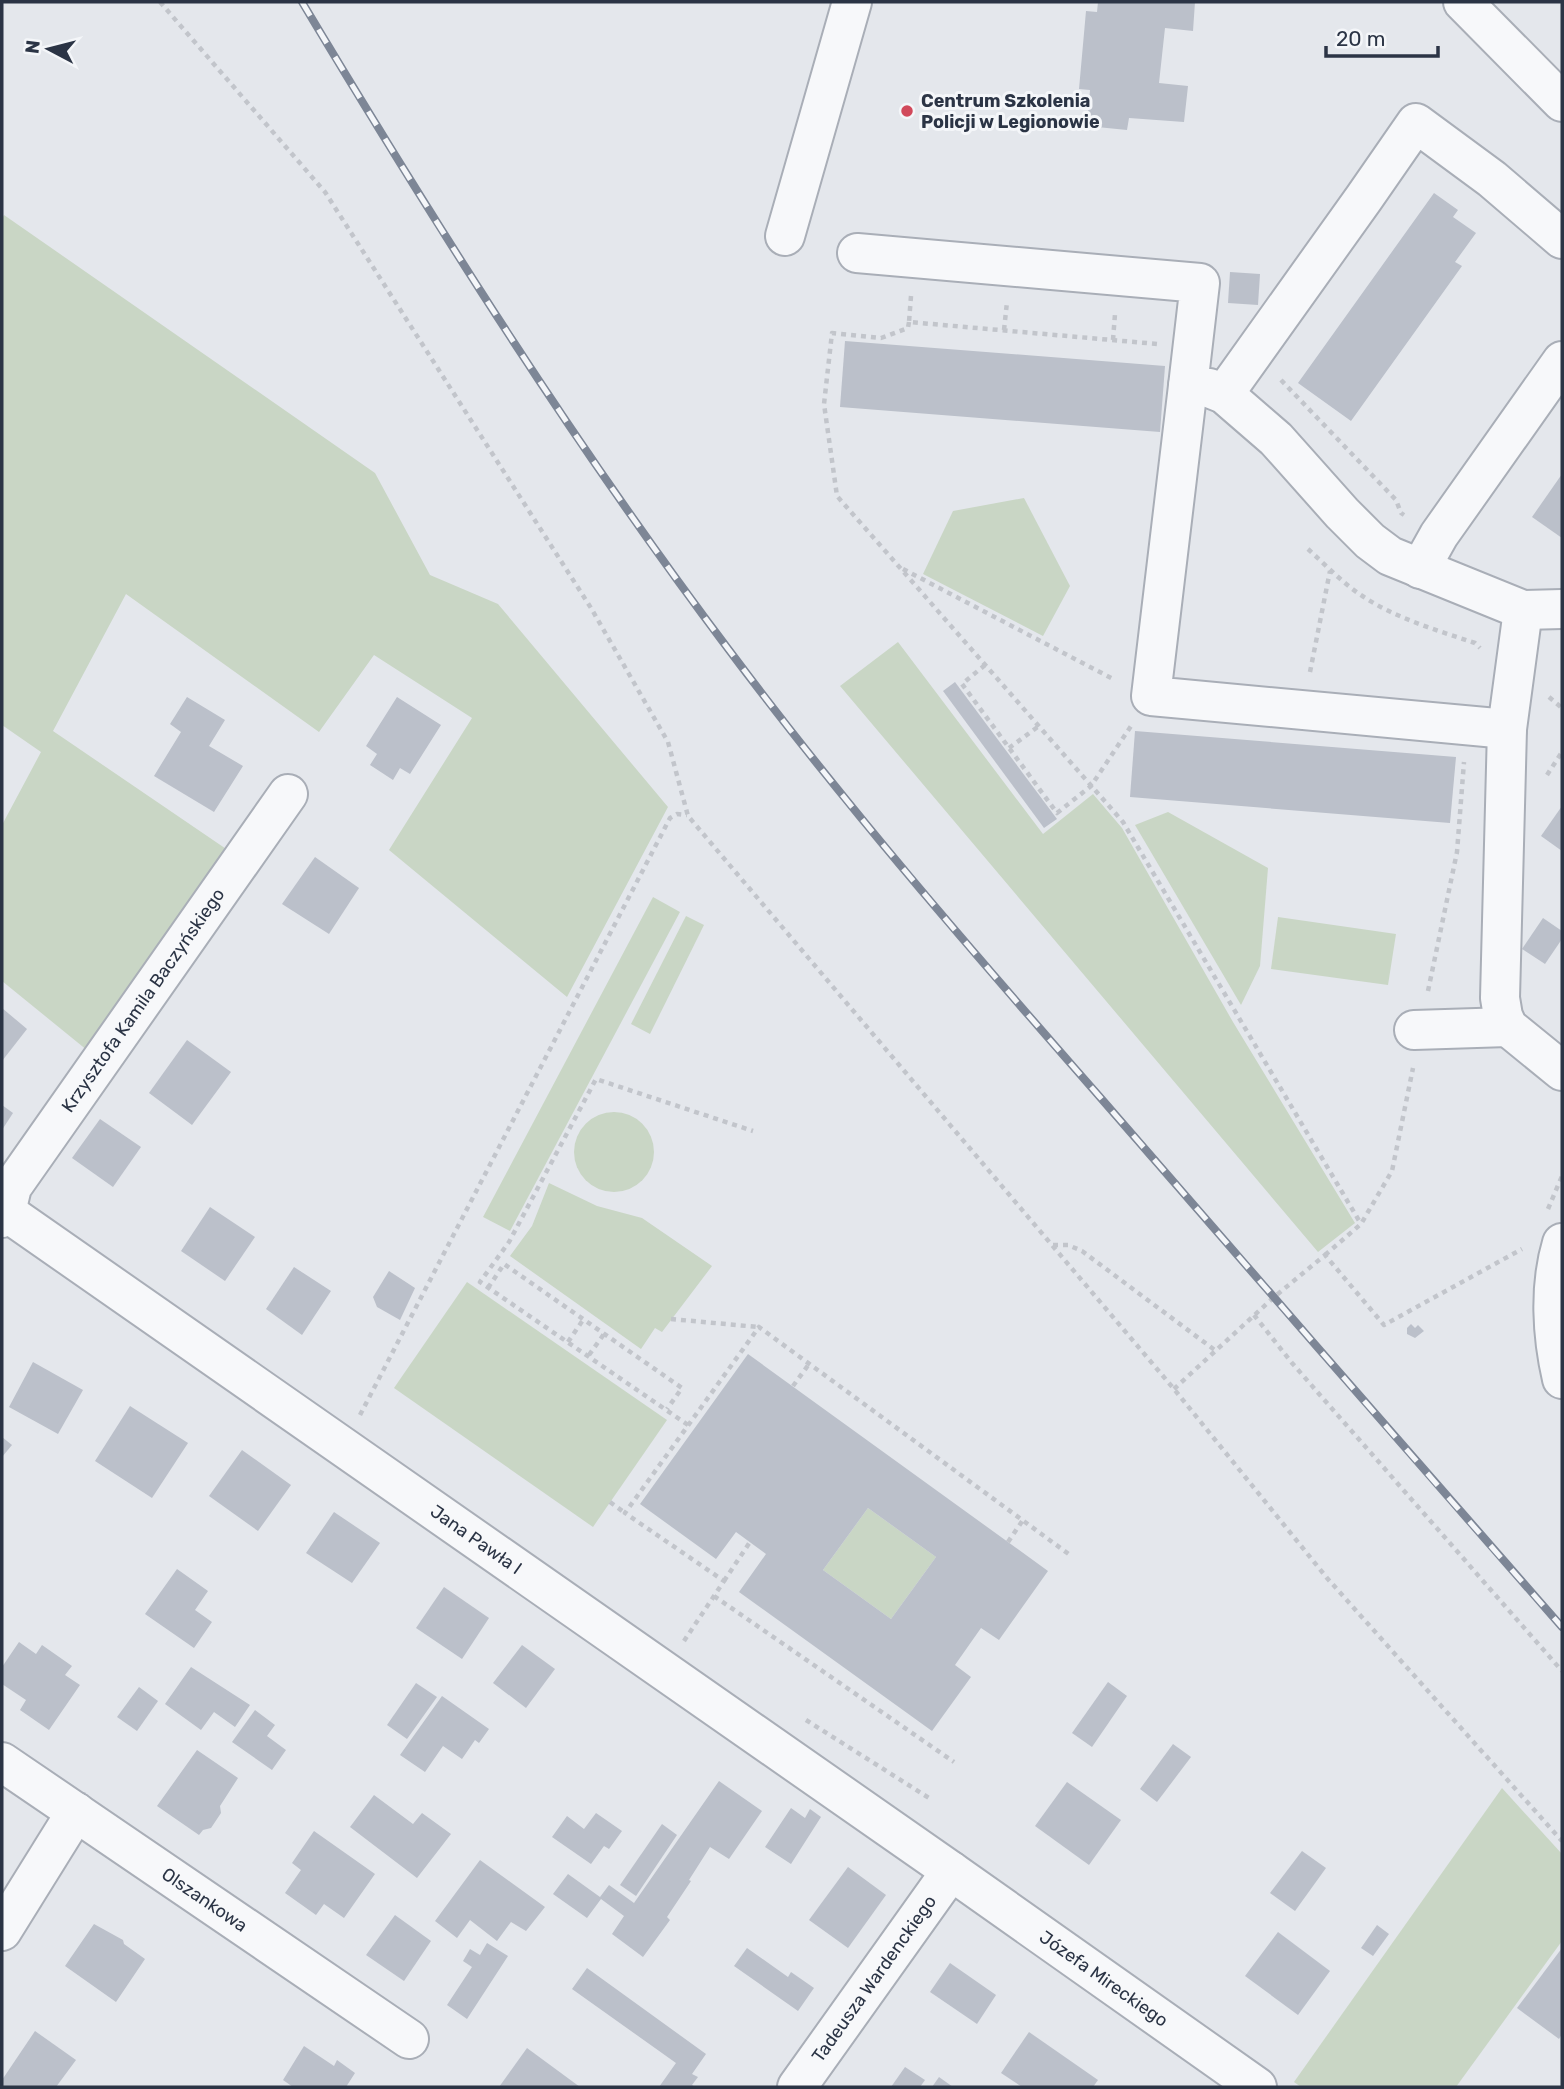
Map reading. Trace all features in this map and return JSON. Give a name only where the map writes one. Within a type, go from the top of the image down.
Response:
[{"type":"street","points":[[785,236],[852,2]]},
{"type":"street","points":[[1463,2],[1562,102]]},
{"type":"street","points":[[1224,394],[1416,122],[1492,179],[1562,239]]},
{"type":"street","points":[[857,253],[1200,283],[1151,696],[1507,729]]},
{"type":"street","points":[[1420,569],[1439,535],[1562,361]]},
{"type":"street","points":[[1188,386],[1209,388],[1224,394],[1276,439],[1342,513],[1370,541],[1390,556],[1522,610],[1562,609]]},
{"type":"street","points":[[1522,610],[1507,729],[1500,998],[1508,1027],[1562,1071]]},
{"type":"street","name":"Krzysztofa Kamila Baczyńskiego","points":[[3,1213],[12,1187],[289,794]]},
{"type":"street","points":[[1414,1030],[1508,1027]]},
{"type":"street","name":"Jana Pawła I","points":[[3,1213],[951,1871]]},
{"type":"street","points":[[1547,1236],[1558,1258],[1553,1309],[1562,1379]]},
{"type":"street","name":"Olszankowa","points":[[2,1762],[409,2039]]},
{"type":"street","points":[[2,1931],[76,1812]]},
{"type":"street","name":"Tadeusza Wardenckiego","points":[[797,2087],[951,1871]]},
{"type":"street","name":"Józefa Mireckiego","points":[[951,1871],[1257,2087]]},
{"type":"path","points":[[160,2],[325,192],[591,608],[668,742],[688,816],[1174,1389],[1327,1578],[1562,1841]]},
{"type":"path","points":[[912,283],[908,328],[881,338],[832,333],[824,404],[837,496],[1123,822],[1361,1224]]},
{"type":"path","points":[[909,322],[1167,345]]},
{"type":"path","points":[[1275,374],[1396,499],[1401,513],[1413,520]]},
{"type":"path","points":[[1308,549],[1346,585],[1377,604],[1419,625],[1475,643],[1482,650]]},
{"type":"path","points":[[899,567],[1124,684]]},
{"type":"path","points":[[1310,676],[1331,570]]},
{"type":"path","points":[[985,665],[962,684],[1057,813],[1091,786],[1132,724]]},
{"type":"path","points":[[1009,748],[1038,726]]},
{"type":"path","points":[[357,1421],[670,818],[677,814],[688,816]]},
{"type":"path","points":[[688,1425],[480,1282],[509,1242],[597,1079],[753,1131]]},
{"type":"path","points":[[1174,1389],[1254,1315],[1325,1255],[1384,1325],[1547,1236],[1562,1176]]},
{"type":"path","points":[[1053,1245],[1068,1245],[1082,1251],[1216,1352]]},
{"type":"path","points":[[488,1288],[505,1264],[682,1388],[667,1409]]},
{"type":"path","points":[[1254,1315],[1301,1374],[1562,1671]]},
{"type":"path","points":[[671,1319],[758,1327],[1070,1555]]},
{"type":"path","points":[[568,1342],[583,1320]]},
{"type":"path","points":[[625,1513],[758,1327]]},
{"type":"path","points":[[589,1355],[604,1334]]},
{"type":"path","points":[[793,1386],[809,1364]]},
{"type":"path","points":[[610,1502],[724,1581]]},
{"type":"path","points":[[1008,1542],[1023,1520]]},
{"type":"path","points":[[683,1643],[750,1542]]},
{"type":"path","points":[[714,1596],[954,1762]]},
{"type":"green space","points":[[4,215],[375,473],[430,575],[498,604],[668,807],[567,997],[389,850],[472,718],[374,655],[319,732],[126,594],[53,731],[235,855],[93,1055],[2,981],[2,825],[41,752],[2,725]]},
{"type":"green space","points":[[1024,498],[1070,586],[1043,636],[923,574],[953,511]]},
{"type":"green space","points":[[898,642],[1043,834],[1093,794],[1122,828],[1233,1022],[1355,1223],[1318,1252],[840,686]]},
{"type":"green space","points":[[1168,812],[1268,868],[1260,966],[1241,1005],[1135,825]]},
{"type":"green space","points":[[653,897],[680,912],[510,1231],[483,1217]]},
{"type":"green space","points":[[686,916],[704,925],[650,1034],[631,1024]]},
{"type":"green space","points":[[1278,917],[1396,934],[1388,985],[1271,969]]},
{"type":"green space","points":[[614,1112],[629,1115],[642,1124],[651,1137],[654,1152],[651,1167],[642,1180],[629,1189],[614,1192],[599,1189],[586,1180],[577,1167],[574,1152],[577,1137],[586,1124],[599,1115]]},
{"type":"green space","points":[[549,1183],[597,1206],[642,1218],[712,1266],[662,1332],[655,1328],[641,1349],[510,1256],[532,1226]]},
{"type":"green space","points":[[467,1282],[667,1420],[593,1527],[394,1388]]},
{"type":"green space","points":[[868,1508],[936,1557],[891,1619],[823,1570]]},
{"type":"green space","points":[[1502,1788],[1562,1854],[1562,1941],[1456,2087],[1301,2087],[1294,2082]]},
{"type":"building","points":[[1098,2],[1195,2],[1193,31],[1165,28],[1159,83],[1188,86],[1184,122],[1129,118],[1127,130],[1087,126],[1090,90],[1079,89],[1086,11],[1097,12]]},
{"type":"building","points":[[1434,193],[1458,210],[1453,217],[1476,233],[1455,262],[1462,266],[1351,421],[1298,383]]},
{"type":"building","points":[[1230,272],[1260,274],[1258,305],[1228,303]]},
{"type":"building","points":[[845,341],[1165,366],[1160,432],[840,407]]},
{"type":"building","points":[[1562,474],[1562,538],[1532,517]]},
{"type":"building","points":[[955,682],[1057,819],[1044,828],[943,691]]},
{"type":"building","points":[[187,697],[225,720],[209,746],[243,766],[214,812],[154,776],[181,732],[170,724]]},
{"type":"building","points":[[397,697],[441,725],[410,774],[400,768],[393,780],[370,765],[377,754],[366,746]]},
{"type":"building","points":[[1135,731],[1456,757],[1450,823],[1130,797]]},
{"type":"building","points":[[1562,806],[1562,851],[1541,836]]},
{"type":"building","points":[[315,857],[359,888],[329,934],[282,904]]},
{"type":"building","points":[[1543,918],[1562,931],[1562,939],[1545,964],[1522,949]]},
{"type":"building","points":[[2,1008],[27,1029],[2,1061]]},
{"type":"building","points":[[187,1040],[231,1072],[192,1125],[149,1093]]},
{"type":"building","points":[[2,1105],[13,1113],[2,1130]]},
{"type":"building","points":[[100,1119],[141,1147],[113,1187],[72,1158]]},
{"type":"building","points":[[210,1207],[255,1237],[225,1281],[181,1251]]},
{"type":"building","points":[[294,1267],[331,1291],[302,1335],[266,1309]]},
{"type":"building","points":[[389,1271],[415,1288],[400,1320],[377,1307],[373,1297]]},
{"type":"building","points":[[1411,1324],[1415,1328],[1418,1325],[1424,1331],[1415,1338],[1407,1334],[1407,1328]]},
{"type":"building","points":[[748,1354],[1048,1571],[999,1640],[981,1628],[955,1665],[971,1677],[932,1731],[739,1592],[766,1554],[736,1532],[716,1559],[640,1504]],"holes":[[[868,1508],[936,1557],[891,1619],[823,1570]]]},
{"type":"building","points":[[33,1362],[83,1390],[58,1434],[9,1407]]},
{"type":"building","points":[[130,1406],[188,1443],[152,1498],[95,1461]]},
{"type":"building","points":[[2,1437],[12,1445],[2,1457]]},
{"type":"building","points":[[242,1450],[291,1485],[258,1531],[209,1496]]},
{"type":"building","points":[[334,1512],[380,1543],[352,1583],[306,1553]]},
{"type":"building","points":[[177,1569],[208,1591],[195,1610],[212,1622],[194,1648],[145,1614]]},
{"type":"building","points":[[444,1587],[489,1618],[462,1659],[416,1628]]},
{"type":"building","points":[[19,1642],[36,1654],[42,1645],[72,1666],[65,1675],[80,1685],[49,1730],[20,1710],[26,1700],[2,1684],[2,1667]]},
{"type":"building","points":[[522,1645],[555,1669],[526,1708],[493,1683]]},
{"type":"building","points":[[191,1667],[250,1705],[235,1727],[214,1712],[201,1730],[165,1704]]},
{"type":"building","points":[[1108,1682],[1127,1696],[1092,1747],[1072,1733]]},
{"type":"building","points":[[416,1683],[437,1697],[407,1739],[387,1725]]},
{"type":"building","points":[[139,1687],[158,1701],[137,1731],[117,1717]]},
{"type":"building","points":[[442,1696],[489,1729],[479,1743],[475,1740],[462,1759],[443,1746],[425,1772],[400,1755]]},
{"type":"building","points":[[255,1710],[275,1725],[267,1736],[286,1750],[272,1770],[232,1742]]},
{"type":"building","points":[[1173,1744],[1191,1757],[1157,1802],[1140,1789]]},
{"type":"building","points":[[197,1750],[238,1778],[220,1806],[221,1813],[211,1828],[203,1830],[199,1835],[157,1806]]},
{"type":"building","points":[[719,1781],[762,1811],[729,1859],[710,1847],[667,1917],[670,1920],[643,1957],[612,1934],[624,1916],[601,1899],[587,1918],[553,1894],[568,1874],[600,1897],[609,1885],[634,1903]]},
{"type":"building","points":[[1067,1782],[1121,1820],[1089,1865],[1035,1826]]},
{"type":"building","points":[[374,1795],[413,1824],[422,1813],[451,1834],[417,1878],[350,1827]]},
{"type":"building","points":[[791,1808],[805,1818],[810,1809],[821,1817],[791,1864],[765,1847]]},
{"type":"building","points":[[596,1813],[622,1831],[609,1849],[604,1846],[591,1864],[552,1837],[567,1816],[584,1829]]},
{"type":"building","points":[[662,1824],[677,1835],[636,1896],[620,1885]]},
{"type":"building","points":[[314,1831],[375,1874],[344,1918],[324,1904],[316,1915],[285,1893],[301,1870],[292,1863]]},
{"type":"building","points":[[1302,1851],[1326,1868],[1295,1911],[1270,1893]]},
{"type":"building","points":[[480,1860],[545,1907],[526,1931],[511,1922],[497,1941],[470,1920],[457,1938],[435,1921]]},
{"type":"building","points":[[848,1867],[886,1895],[848,1948],[809,1920]]},
{"type":"building","points":[[395,1915],[431,1941],[404,1981],[366,1955]]},
{"type":"building","points":[[94,1924],[123,1940],[124,1944],[145,1959],[116,2002],[65,1966]]},
{"type":"building","points":[[1377,1925],[1389,1934],[1373,1956],[1361,1948]]},
{"type":"building","points":[[1278,1932],[1330,1971],[1298,2015],[1245,1976]]},
{"type":"building","points":[[487,1943],[508,1956],[467,2019],[447,2005],[472,1967],[463,1961],[470,1949],[480,1955]]},
{"type":"building","points":[[747,1948],[788,1977],[791,1972],[814,1988],[798,2011],[734,1966]]},
{"type":"building","points":[[1562,1948],[1562,2034],[1559,2039],[1517,2008]]},
{"type":"building","points":[[950,1963],[996,1995],[977,2024],[930,1992]]},
{"type":"building","points":[[587,1968],[706,2054],[692,2074],[698,2077],[692,2085],[695,2087],[659,2087],[676,2063],[572,1989]]},
{"type":"building","points":[[35,2031],[76,2060],[56,2087],[2,2087],[2,2080]]},
{"type":"building","points":[[1029,2032],[1098,2080],[1093,2087],[1022,2087],[1001,2073]]},
{"type":"building","points":[[304,2046],[334,2066],[337,2060],[355,2073],[346,2087],[293,2087],[283,2080]]},
{"type":"building","points":[[527,2048],[580,2087],[499,2087]]},
{"type":"building","points":[[905,2067],[925,2080],[920,2087],[891,2087]]},
{"type":"building","points":[[939,2077],[953,2087],[932,2087]]},
{"type":"railway","points":[[302,2],[454,250],[560,413],[671,572],[773,708],[957,932],[1562,1627]]},
{"type":"place","name":"Centrum Szkolenia Policji w Legionowie","points":[[907,111]]}]
